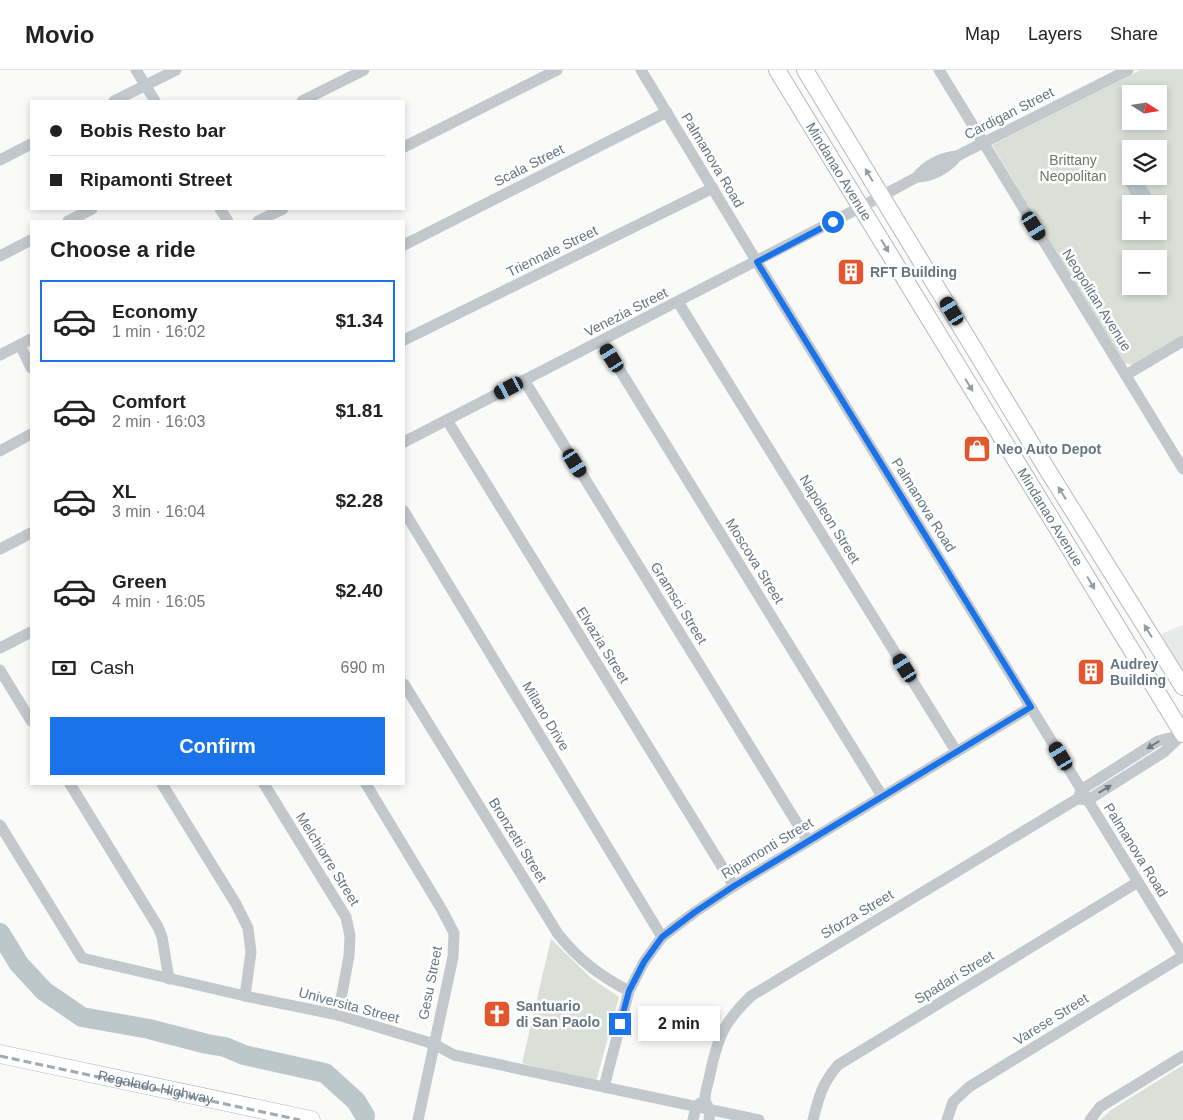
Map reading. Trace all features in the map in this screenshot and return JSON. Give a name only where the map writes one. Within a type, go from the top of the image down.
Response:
[{"type":"main road","name":"Mindanao Avenue","points":[[777,70],[1183,734]]},
{"type":"main road","name":"Mindanao Avenue","points":[[805,70],[1041,459],[1183,687]]},
{"type":"main road","name":"Regalado Highway","points":[[0,1054],[310,1120]]},
{"type":"main road","name":"Regalado Highway","points":[[0,1066],[253,1120]]},
{"type":"street","points":[[136,70],[154,100]]},
{"type":"street","points":[[116,100],[176,70]]},
{"type":"street","points":[[304,100],[364,70]]},
{"type":"street","points":[[405,147],[557,70]]},
{"type":"street","name":"Palmanova Road","points":[[641,70],[1031,707],[1082,796],[1183,955]]},
{"type":"street","name":"Neopolitan Avenue","points":[[939,70],[1182,466]]},
{"type":"street","name":"Cardigan Street","points":[[861,207],[917,177],[922,170],[947,157],[956,156],[1128,70]]},
{"type":"street","name":"Scala Street","points":[[405,244],[667,112]]},
{"type":"street","points":[[0,160],[30,145]]},
{"type":"street","name":"Triennale Street","points":[[405,340],[713,188]]},
{"type":"street","name":"Venezia Street","points":[[405,441],[861,207]]},
{"type":"street","points":[[70,220],[90,210]]},
{"type":"street","points":[[260,220],[280,210]]},
{"type":"street","points":[[0,256],[30,241]]},
{"type":"street","name":"Napoleon Street","points":[[678,302],[956,751]]},
{"type":"street","points":[[0,355],[30,340]]},
{"type":"street","name":"Moscova Street","points":[[602,341],[882,796]]},
{"type":"street","points":[[1126,376],[1183,341]]},
{"type":"street","points":[[20,345],[30,366]]},
{"type":"street","name":"Gramsci Street","points":[[524,380],[808,841]]},
{"type":"street","name":"Elvazia Street","points":[[447,420],[734,886]]},
{"type":"street","points":[[0,451],[30,435]]},
{"type":"street","name":"Milano Drive","points":[[405,513],[662,937]]},
{"type":"street","points":[[0,549],[30,534]]},
{"type":"street","points":[[0,648],[30,633]]},
{"type":"street","points":[[0,670],[30,719]]},
{"type":"street","name":"Bronzetti Street","points":[[405,686],[558,934],[572,952],[591,968],[629,991]]},
{"type":"street","name":"Ripamonti Street","points":[[604,1087],[629,991],[644,962],[662,937],[734,886],[1031,707]]},
{"type":"street","name":"Sforza Street","points":[[705,1098],[721,1033],[733,1014],[751,996],[1082,796],[1164,752],[1183,734],[1158,741],[1082,796]]},
{"type":"street","points":[[71,785],[158,927],[162,937],[169,979]]},
{"type":"street","points":[[163,785],[236,904],[248,928],[252,952],[245,996]]},
{"type":"street","name":"Melchiorre Street","points":[[265,785],[346,917],[350,936],[349,956],[338,1015]]},
{"type":"street","name":"Gesu Street","points":[[367,785],[454,933],[453,956],[418,1120]]},
{"type":"street","name":"Universita Street","points":[[0,825],[82,958],[245,996],[338,1015],[434,1044],[454,1055],[696,1107],[710,1115],[759,1120]]},
{"type":"street","name":"Spadari Street","points":[[813,1120],[819,1096],[826,1079],[838,1064],[1138,882]]},
{"type":"street","name":"Varese Street","points":[[947,1120],[953,1102],[970,1087],[1183,955]]},
{"type":"street","points":[[1090,1120],[1100,1107],[1183,1056]]},
{"type":"street","points":[[694,1120],[696,1107],[705,1098],[710,1115]]},
{"type":"shaded area","points":[[1126,185],[1146,185],[1152,195],[1132,195]]},
{"type":"shaded area","points":[[1183,625],[1183,671],[1161,634]]},
{"type":"green space","name":"Brittany Neopolitan","points":[[1140,70],[1183,70],[1183,335],[1134,365],[1124,363],[992,145]]},
{"type":"green space","points":[[551,939],[591,978],[619,997],[596,1082],[522,1063]]},
{"type":"green space","points":[[1183,1065],[1183,1120],[1100,1120],[1111,1110]]},
{"type":"waterway","points":[[0,933],[19,964],[44,991],[82,1017],[149,1029],[225,1047],[244,1055],[325,1073],[356,1101],[365,1116]]},
{"type":"railway","points":[[0,1056],[300,1120]]},
{"type":"place","name":"RFT Building","points":[[851,272]]},
{"type":"place","name":"Neo Auto Depot","points":[[977,449]]},
{"type":"place","name":"Audrey Building","points":[[1091,672]]},
{"type":"place","name":"Santuario di San Paolo","points":[[497,1014]]},
{"type":"route","points":[[620,1024],[629,991],[644,962],[662,937],[734,886],[1031,707],[757,262],[833,222]]}]
